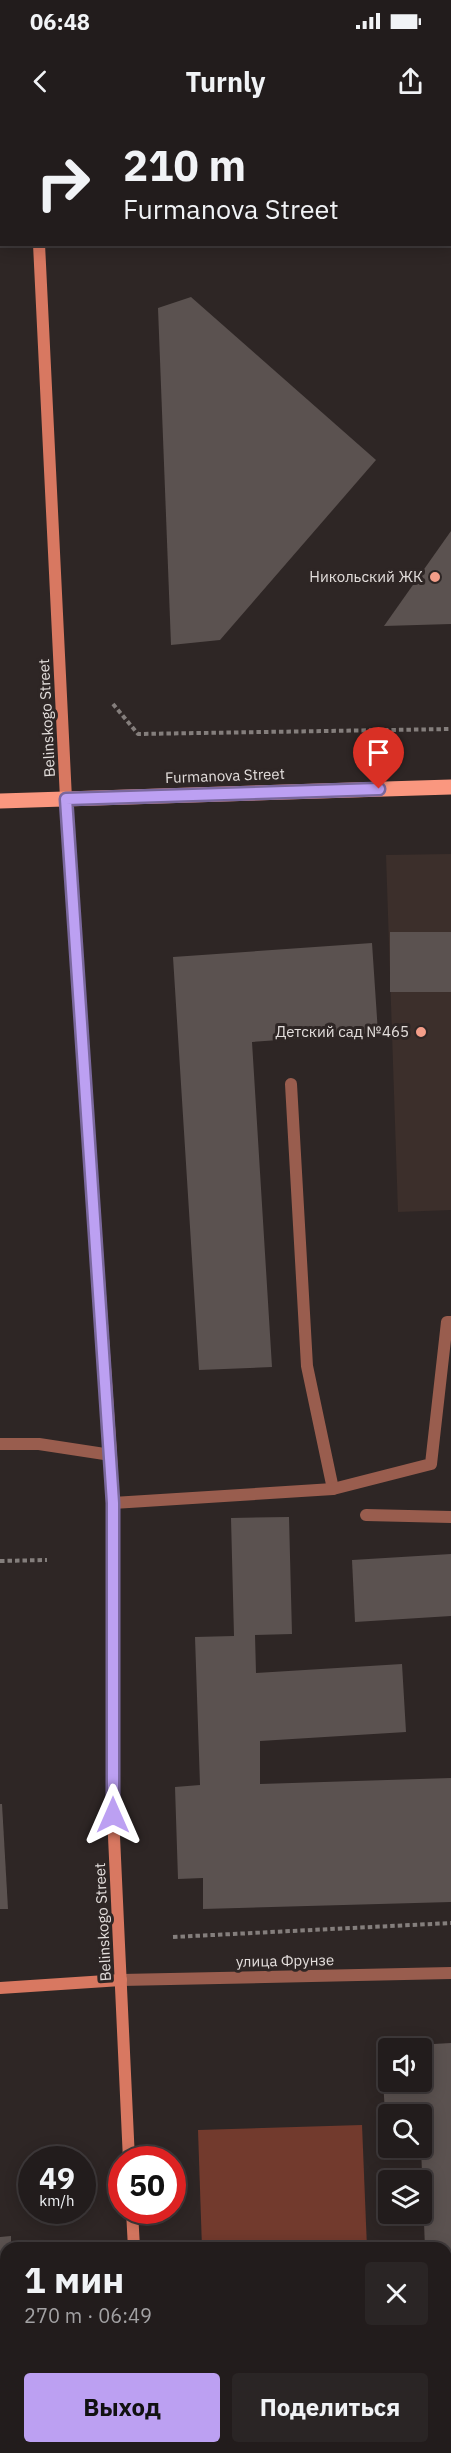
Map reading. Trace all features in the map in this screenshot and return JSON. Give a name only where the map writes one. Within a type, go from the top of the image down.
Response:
[{"type":"main road","name":"Belinskogo Street","points":[[39,246],[66,799],[111,1455],[113,1815],[128,2146]]},
{"type":"main road","name":"Furmanova Street","points":[[0,801],[451,787]]},
{"type":"main road","points":[[0,1988],[120,1980]]},
{"type":"main road","points":[[133,2224],[134,2242]]},
{"type":"street","points":[[291,1084],[307,1366],[333,1489]]},
{"type":"street","points":[[113,1503],[333,1489],[431,1464],[447,1322],[451,1322]]},
{"type":"street","points":[[0,1444],[39,1444],[111,1455]]},
{"type":"street","points":[[366,1515],[451,1517]]},
{"type":"street","name":"улица Фрунзе","points":[[120,1980],[451,1973]]},
{"type":"path","points":[[113,704],[138,734],[451,729]]},
{"type":"path","points":[[0,1561],[46,1560]]},
{"type":"path","points":[[173,1937],[451,1923]]},
{"type":"shaded area","name":"Детский сад №465","points":[[451,854],[451,1210],[398,1212],[386,855]]},
{"type":"shaded area","points":[[362,2125],[367,2242],[202,2242],[198,2130]]},
{"type":"building","points":[[191,297],[376,460],[220,640],[171,645],[158,308]]},
{"type":"building","name":"Никольский ЖК","points":[[451,531],[451,624],[384,626]]},
{"type":"building","points":[[390,932],[451,932],[451,992],[390,992]]},
{"type":"building","points":[[372,943],[378,1033],[252,1042],[272,1367],[199,1370],[173,957]]},
{"type":"building","points":[[289,1517],[292,1634],[255,1635],[256,1673],[402,1664],[406,1732],[260,1741],[260,1784],[451,1778],[451,1902],[203,1909],[203,1878],[178,1879],[175,1787],[200,1785],[195,1637],[234,1636],[231,1518]]},
{"type":"building","points":[[451,1554],[451,1616],[355,1622],[352,1560]]},
{"type":"building","points":[[0,1804],[2,1804],[8,1909],[0,1909]]},
{"type":"building","points":[[451,2043],[451,2242],[425,2242],[424,2224],[432,2224],[432,2170],[422,2170],[421,2158],[432,2158],[432,2104],[384,2104],[384,2092],[432,2092],[432,2044]]},
{"type":"building","points":[[11,2236],[11,2242],[0,2242],[0,2237]]},
{"type":"place","name":"Никольский ЖК","points":[[435,577]]},
{"type":"place","name":"Детский сад №465","points":[[421,1032]]},
{"type":"route","points":[[113,1815],[111,1455],[66,799],[379,789]]}]
